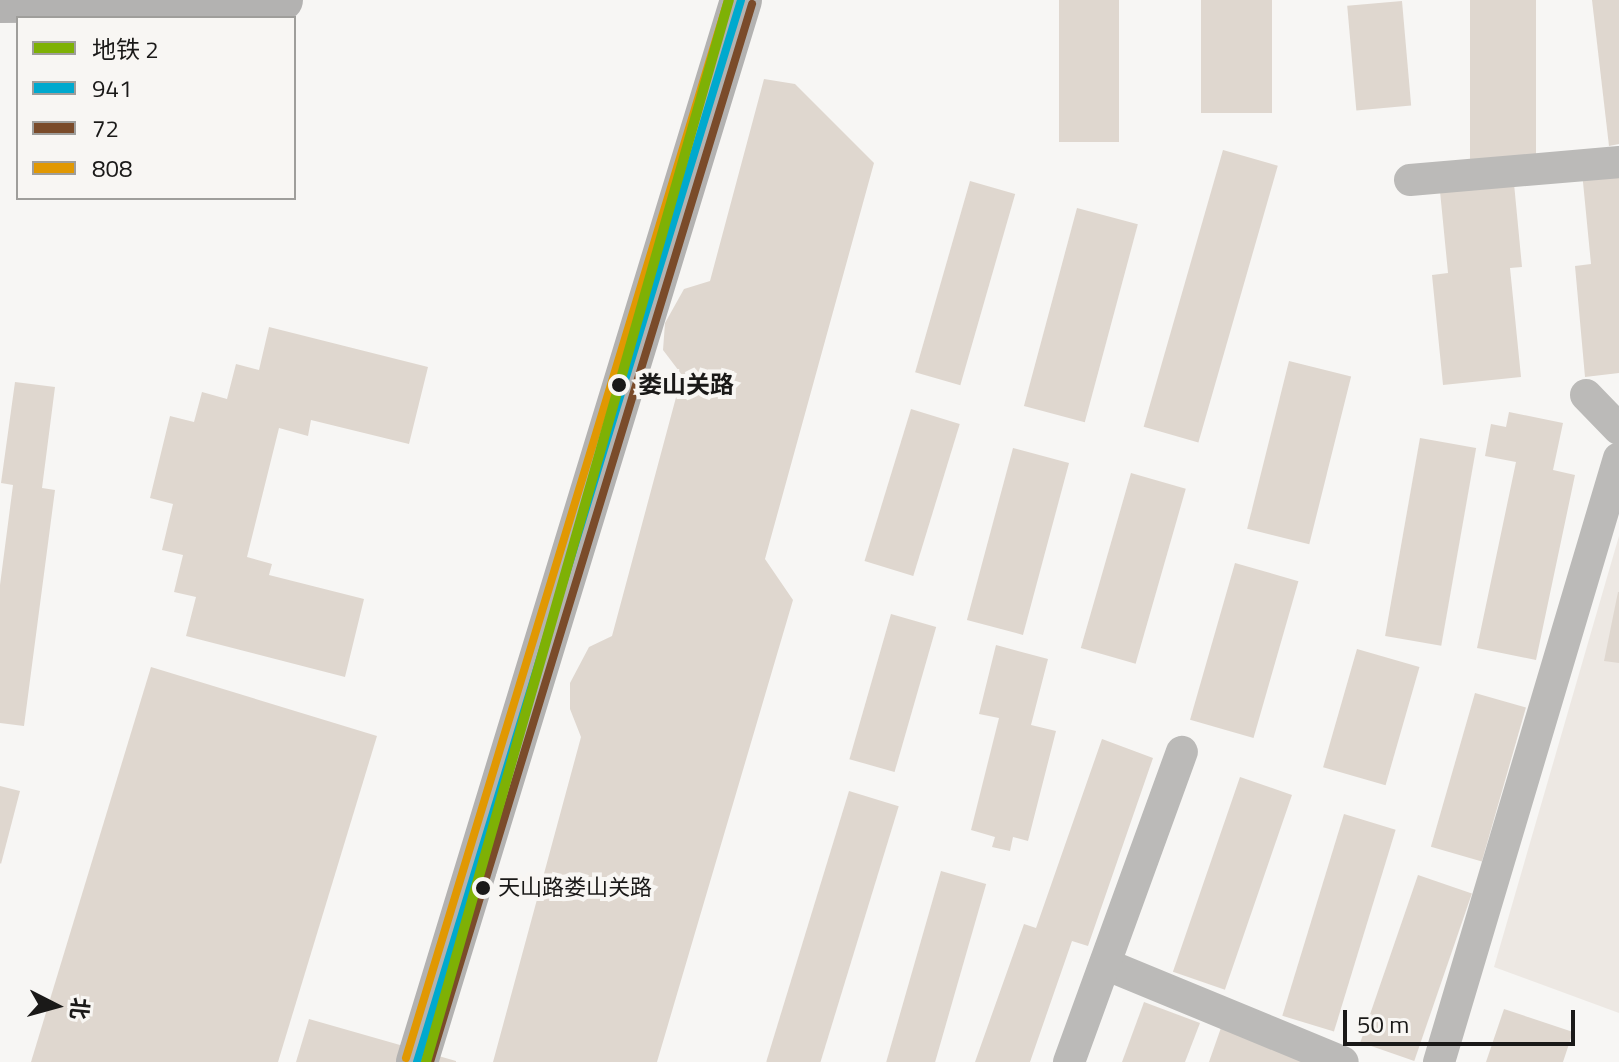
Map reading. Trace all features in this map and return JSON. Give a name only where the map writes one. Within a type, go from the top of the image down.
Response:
[{"type":"main road","points":[[0,2],[282,0]]},
{"type":"main road","points":[[417,1062],[741,0]]},
{"type":"street","points":[[1410,180],[1619,162]]},
{"type":"street","points":[[1619,393],[1586,395],[1619,429]]},
{"type":"street","points":[[1439,1062],[1619,458]]},
{"type":"street","points":[[1069,1062],[1182,752]]},
{"type":"street","points":[[1105,964],[1343,1062]]},
{"type":"shaded area","points":[[1619,536],[1619,1013],[1494,967]]},
{"type":"building","points":[[1059,0],[1119,0],[1119,142],[1059,142]]},
{"type":"building","points":[[1201,0],[1272,0],[1272,113],[1201,113]]},
{"type":"building","points":[[1470,0],[1536,0],[1536,170],[1470,170]]},
{"type":"building","points":[[1592,0],[1619,0],[1619,144],[1609,146]]},
{"type":"building","points":[[1402,1],[1411,106],[1356,110],[1347,6]]},
{"type":"building","points":[[764,79],[795,84],[874,163],[765,559],[793,600],[657,1062],[493,1062],[581,737],[570,709],[570,683],[589,647],[612,636],[682,375],[663,350],[665,323],[684,289],[710,281]]},
{"type":"building","points":[[1223,150],[1278,166],[1198,443],[1144,427]]},
{"type":"building","points":[[1619,168],[1619,373],[1585,377],[1575,266],[1591,264],[1582,172]]},
{"type":"building","points":[[1513,173],[1522,267],[1510,268],[1521,377],[1443,385],[1432,275],[1448,273],[1439,181]]},
{"type":"building","points":[[970,181],[1015,194],[960,385],[915,372]]},
{"type":"building","points":[[1077,208],[1138,224],[1085,422],[1024,406]]},
{"type":"building","points":[[269,327],[428,367],[409,444],[311,420],[308,436],[279,428],[247,557],[272,564],[269,575],[364,599],[345,677],[186,636],[196,597],[174,592],[183,555],[162,550],[173,504],[150,498],[170,416],[194,422],[202,392],[227,399],[236,364],[259,370]]},
{"type":"building","points":[[1289,361],[1351,376],[1309,544],[1247,529]]},
{"type":"building","points":[[15,382],[55,387],[42,488],[55,490],[24,726],[0,723],[0,585],[13,485],[1,483]]},
{"type":"building","points":[[911,409],[960,424],[913,576],[865,561]]},
{"type":"building","points":[[1509,412],[1563,423],[1553,470],[1575,475],[1536,660],[1477,648],[1516,462],[1485,456],[1491,424],[1506,427]]},
{"type":"building","points":[[1420,438],[1476,448],[1441,646],[1385,636]]},
{"type":"building","points":[[1013,448],[1069,463],[1023,635],[967,620]]},
{"type":"building","points":[[1131,473],[1186,489],[1136,664],[1081,648]]},
{"type":"building","points":[[1235,563],[1298,581],[1254,738],[1190,720]]},
{"type":"building","points":[[1619,592],[1619,663],[1604,661]]},
{"type":"building","points":[[891,614],[936,627],[895,772],[849,759]]},
{"type":"building","points":[[996,645],[1048,659],[1031,725],[1056,731],[1028,841],[1013,837],[1010,851],[992,847],[995,837],[971,830],[999,718],[979,714]]},
{"type":"building","points":[[1357,649],[1419,667],[1386,785],[1323,767]]},
{"type":"building","points":[[151,667],[377,736],[278,1062],[31,1062]]},
{"type":"building","points":[[1475,693],[1526,708],[1482,861],[1431,847]]},
{"type":"building","points":[[1102,739],[1153,758],[1088,946],[1072,941],[1030,1062],[975,1062],[1024,924],[1036,928]]},
{"type":"building","points":[[1240,777],[1292,795],[1225,990],[1173,972]]},
{"type":"building","points":[[0,786],[20,791],[1,864],[0,863]]},
{"type":"building","points":[[849,791],[899,806],[821,1062],[766,1062]]},
{"type":"building","points":[[1344,814],[1396,830],[1334,1032],[1282,1016]]},
{"type":"building","points":[[941,871],[986,884],[935,1062],[886,1062]]},
{"type":"building","points":[[1418,875],[1472,894],[1414,1061],[1360,1042]]},
{"type":"building","points":[[1144,1002],[1200,1023],[1185,1062],[1122,1062]]},
{"type":"building","points":[[1504,1009],[1573,1032],[1563,1062],[1486,1062]]},
{"type":"building","points":[[309,1019],[456,1061],[456,1062],[296,1062]]},
{"type":"building","points":[[1223,1022],[1323,1062],[1209,1062]]},
{"type":"metro line","name":"2","points":[[426,1062],[729,0]]},
{"type":"transit line","name":"808","points":[[406,1058],[728,0]]},
{"type":"transit line","name":"941","points":[[417,1062],[741,0]]},
{"type":"transit line","name":"72","points":[[430,1062],[752,4]]},
{"type":"place","name":"娄山关路","points":[[619,385]]},
{"type":"place","name":"天山路娄山关路","points":[[483,888]]}]
